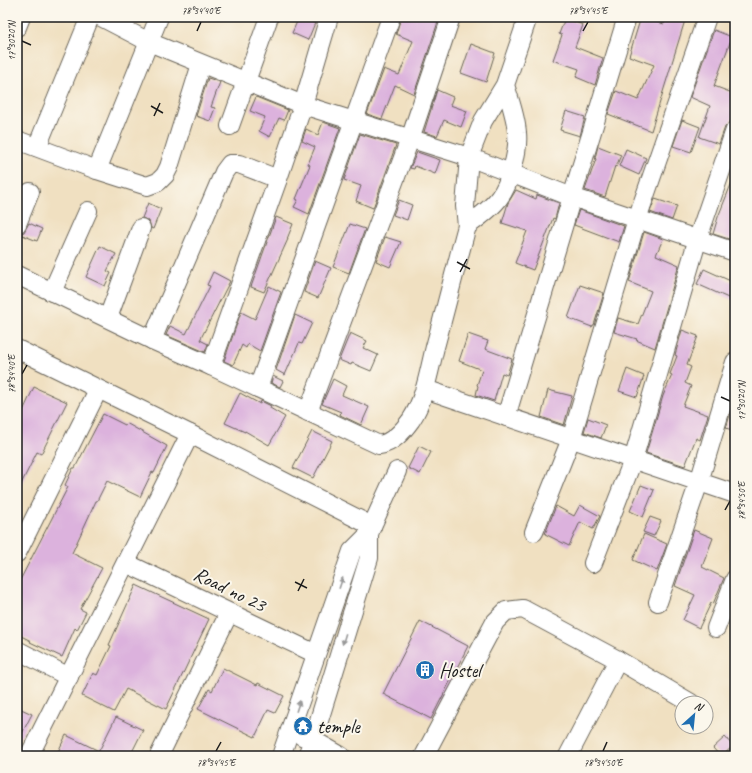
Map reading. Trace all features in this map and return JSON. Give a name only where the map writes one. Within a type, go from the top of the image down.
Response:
[{"type":"street","points":[[17,27],[21,17]]},
{"type":"street","points":[[37,147],[90,17]]},
{"type":"street","points":[[101,17],[149,42],[303,105],[469,157],[572,197],[698,238],[735,252]]},
{"type":"street","points":[[97,170],[159,17]]},
{"type":"street","points":[[230,126],[269,17]]},
{"type":"street","points":[[211,366],[278,179],[330,17]]},
{"type":"street","points":[[258,388],[355,121],[391,17]]},
{"type":"street","points":[[308,412],[410,139],[451,17]]},
{"type":"street","points":[[17,275],[152,340],[379,445],[386,444],[403,431],[412,419],[425,389],[467,226],[465,206],[469,157],[484,121],[505,86],[528,17]]},
{"type":"street","points":[[506,417],[628,17]]},
{"type":"street","points":[[534,532],[571,439],[637,219],[707,17]]},
{"type":"street","points":[[17,140],[97,170],[147,186],[158,182],[165,175],[169,167],[201,64]]},
{"type":"street","points":[[467,226],[479,218],[500,197],[511,174],[515,159],[517,135],[514,117],[505,86]]},
{"type":"street","points":[[593,562],[632,460],[698,238],[735,130]]},
{"type":"street","points":[[152,340],[224,172],[230,164],[239,164],[278,179]]},
{"type":"street","points":[[17,224],[30,192]]},
{"type":"street","points":[[52,292],[88,211]]},
{"type":"street","points":[[108,318],[141,228]]},
{"type":"street","points":[[17,349],[190,434],[370,530]]},
{"type":"street","points":[[658,602],[699,482],[735,362]]},
{"type":"street","points":[[425,389],[735,494]]},
{"type":"street","points":[[17,553],[98,390]]},
{"type":"street","points":[[29,756],[190,434]]},
{"type":"street","points":[[281,756],[352,551],[370,530],[397,471]]},
{"type":"street","points":[[310,748],[369,558],[370,530]]},
{"type":"street","name":"Road no 23","points":[[126,563],[316,654]]},
{"type":"street","points":[[716,628],[735,579]]},
{"type":"street","points":[[424,756],[495,622],[506,611],[523,609],[618,660],[677,695]]},
{"type":"street","points":[[158,756],[230,613]]},
{"type":"street","points":[[17,650],[69,677]]},
{"type":"street","points":[[568,756],[618,660]]},
{"type":"street","points":[[290,731],[310,748],[341,756]]},
{"type":"building","points":[[299,17],[315,23],[308,40],[292,33]]},
{"type":"building","points":[[401,17],[433,17],[439,19],[414,94],[395,85],[382,119],[367,114],[384,69],[399,75],[413,41],[396,34]]},
{"type":"building","points":[[641,17],[664,24],[666,17],[686,17],[651,131],[608,114],[616,91],[638,100],[654,65],[629,56]]},
{"type":"building","points":[[565,18],[583,25],[575,47],[603,58],[595,85],[576,77],[579,69],[553,60],[562,35],[559,34]]},
{"type":"building","points":[[714,30],[732,37],[714,86],[735,94],[735,110],[731,121],[725,127],[719,144],[699,137],[710,106],[690,97]]},
{"type":"building","points":[[471,44],[495,53],[486,82],[461,73]]},
{"type":"building","points":[[208,78],[220,82],[211,107],[215,108],[210,121],[196,116]]},
{"type":"building","points":[[437,90],[453,97],[450,105],[467,111],[461,127],[444,120],[437,136],[424,132]]},
{"type":"building","points":[[256,97],[288,110],[284,120],[279,118],[270,137],[259,131],[265,117],[250,111]]},
{"type":"building","points":[[566,111],[585,117],[580,136],[560,130]]},
{"type":"building","points":[[682,120],[700,127],[691,152],[673,146]]},
{"type":"building","points":[[323,122],[340,128],[309,214],[294,207],[298,200],[296,199],[310,165],[308,164],[315,147],[302,141],[306,129],[318,135]]},
{"type":"building","points":[[360,134],[396,145],[373,208],[356,201],[361,186],[344,180]]},
{"type":"building","points":[[598,146],[621,155],[616,167],[615,166],[605,197],[585,190],[596,159]]},
{"type":"building","points":[[626,149],[646,158],[639,175],[619,166]]},
{"type":"building","points":[[417,152],[440,160],[435,174],[415,166],[414,169],[410,168]]},
{"type":"building","points":[[734,177],[735,230],[732,240],[713,234]]},
{"type":"building","points":[[516,190],[536,199],[537,195],[559,203],[555,219],[553,218],[533,270],[515,263],[527,231],[502,223],[508,203]]},
{"type":"building","points":[[655,199],[677,206],[672,220],[650,212]]},
{"type":"building","points":[[399,200],[412,205],[407,220],[393,215]]},
{"type":"building","points":[[148,203],[161,209],[153,229],[151,228],[149,221],[142,218]]},
{"type":"building","points":[[579,210],[624,226],[619,242],[574,225]]},
{"type":"building","points":[[276,217],[293,224],[288,239],[264,292],[251,287]]},
{"type":"building","points":[[29,223],[42,229],[37,241],[20,234],[24,232]]},
{"type":"building","points":[[350,224],[365,229],[349,273],[333,267]]},
{"type":"building","points":[[644,232],[663,239],[656,255],[679,265],[655,348],[636,340],[637,339],[614,332],[618,318],[638,324],[651,291],[629,282]]},
{"type":"building","points":[[385,237],[401,242],[390,267],[376,261]]},
{"type":"building","points":[[100,246],[116,254],[107,271],[111,273],[105,286],[86,277]]},
{"type":"building","points":[[315,261],[331,268],[318,298],[304,292]]},
{"type":"building","points":[[704,269],[735,283],[735,301],[697,284]]},
{"type":"building","points":[[213,272],[230,281],[200,340],[208,344],[205,352],[166,335],[170,326],[186,334],[210,286],[207,285]]},
{"type":"building","points":[[580,285],[604,293],[594,325],[592,327],[568,318]]},
{"type":"building","points":[[269,286],[281,292],[260,351],[248,344],[246,348],[242,345],[233,365],[224,361],[241,312],[255,319]]},
{"type":"building","points":[[295,315],[312,323],[302,344],[299,343],[285,375],[276,370]]},
{"type":"building","points":[[682,330],[698,336],[687,365],[691,367],[685,383],[691,386],[683,406],[708,415],[700,440],[696,438],[685,466],[646,453],[663,396],[672,375],[670,374],[677,356],[675,355]]},
{"type":"building","points":[[350,333],[367,341],[363,348],[378,355],[371,371],[352,363],[351,365],[339,360]]},
{"type":"building","points":[[468,334],[488,341],[485,349],[512,359],[507,375],[502,373],[494,401],[476,395],[477,385],[482,370],[459,361]]},
{"type":"building","points":[[627,369],[644,376],[637,397],[619,391]]},
{"type":"building","points":[[273,376],[283,381],[280,387],[271,383]]},
{"type":"building","points":[[333,379],[346,386],[342,395],[369,407],[361,425],[340,415],[341,412],[322,404]]},
{"type":"building","points":[[34,387],[67,402],[41,454],[37,452],[17,492],[17,424]]},
{"type":"building","points":[[548,390],[572,396],[564,425],[541,417]]},
{"type":"building","points":[[240,393],[260,404],[261,401],[271,406],[270,408],[285,417],[269,445],[245,431],[225,423]]},
{"type":"building","points":[[735,399],[735,431],[726,428]]},
{"type":"building","points":[[103,414],[125,425],[126,423],[167,446],[140,497],[107,481],[96,501],[72,553],[102,568],[80,609],[86,612],[77,630],[75,628],[62,657],[30,642],[31,641],[17,634],[17,586],[68,487],[65,485],[73,468],[75,468]]},
{"type":"building","points":[[588,418],[606,425],[601,438],[584,432]]},
{"type":"building","points":[[312,431],[332,441],[313,478],[293,468]]},
{"type":"building","points":[[419,446],[431,452],[420,474],[408,468]]},
{"type":"building","points":[[641,485],[654,490],[643,517],[630,511]]},
{"type":"building","points":[[580,505],[600,516],[593,529],[580,522],[569,546],[545,534],[556,506],[574,516]]},
{"type":"building","points":[[650,517],[661,521],[654,536],[643,532]]},
{"type":"building","points":[[694,530],[713,538],[702,567],[724,578],[713,604],[711,603],[699,628],[683,620],[695,595],[675,586]]},
{"type":"building","points":[[644,534],[667,544],[657,571],[633,560]]},
{"type":"building","points":[[136,585],[209,619],[166,709],[126,689],[114,712],[82,696],[93,673],[97,675],[111,646],[109,645]]},
{"type":"building","name":"Hostel","points":[[420,621],[468,646],[431,719],[383,694]]},
{"type":"building","points":[[223,668],[257,685],[258,683],[284,696],[275,713],[268,710],[255,737],[198,709],[209,689],[212,691]]},
{"type":"building","points":[[17,707],[32,714],[17,743]]},
{"type":"building","points":[[116,717],[143,730],[130,756],[56,756],[66,735],[99,751]]},
{"type":"building","points":[[725,737],[733,746],[722,756],[720,756],[713,748]]},
{"type":"place","name":"Hostel","points":[[425,670]]},
{"type":"place","name":"temple","points":[[303,726]]}]
